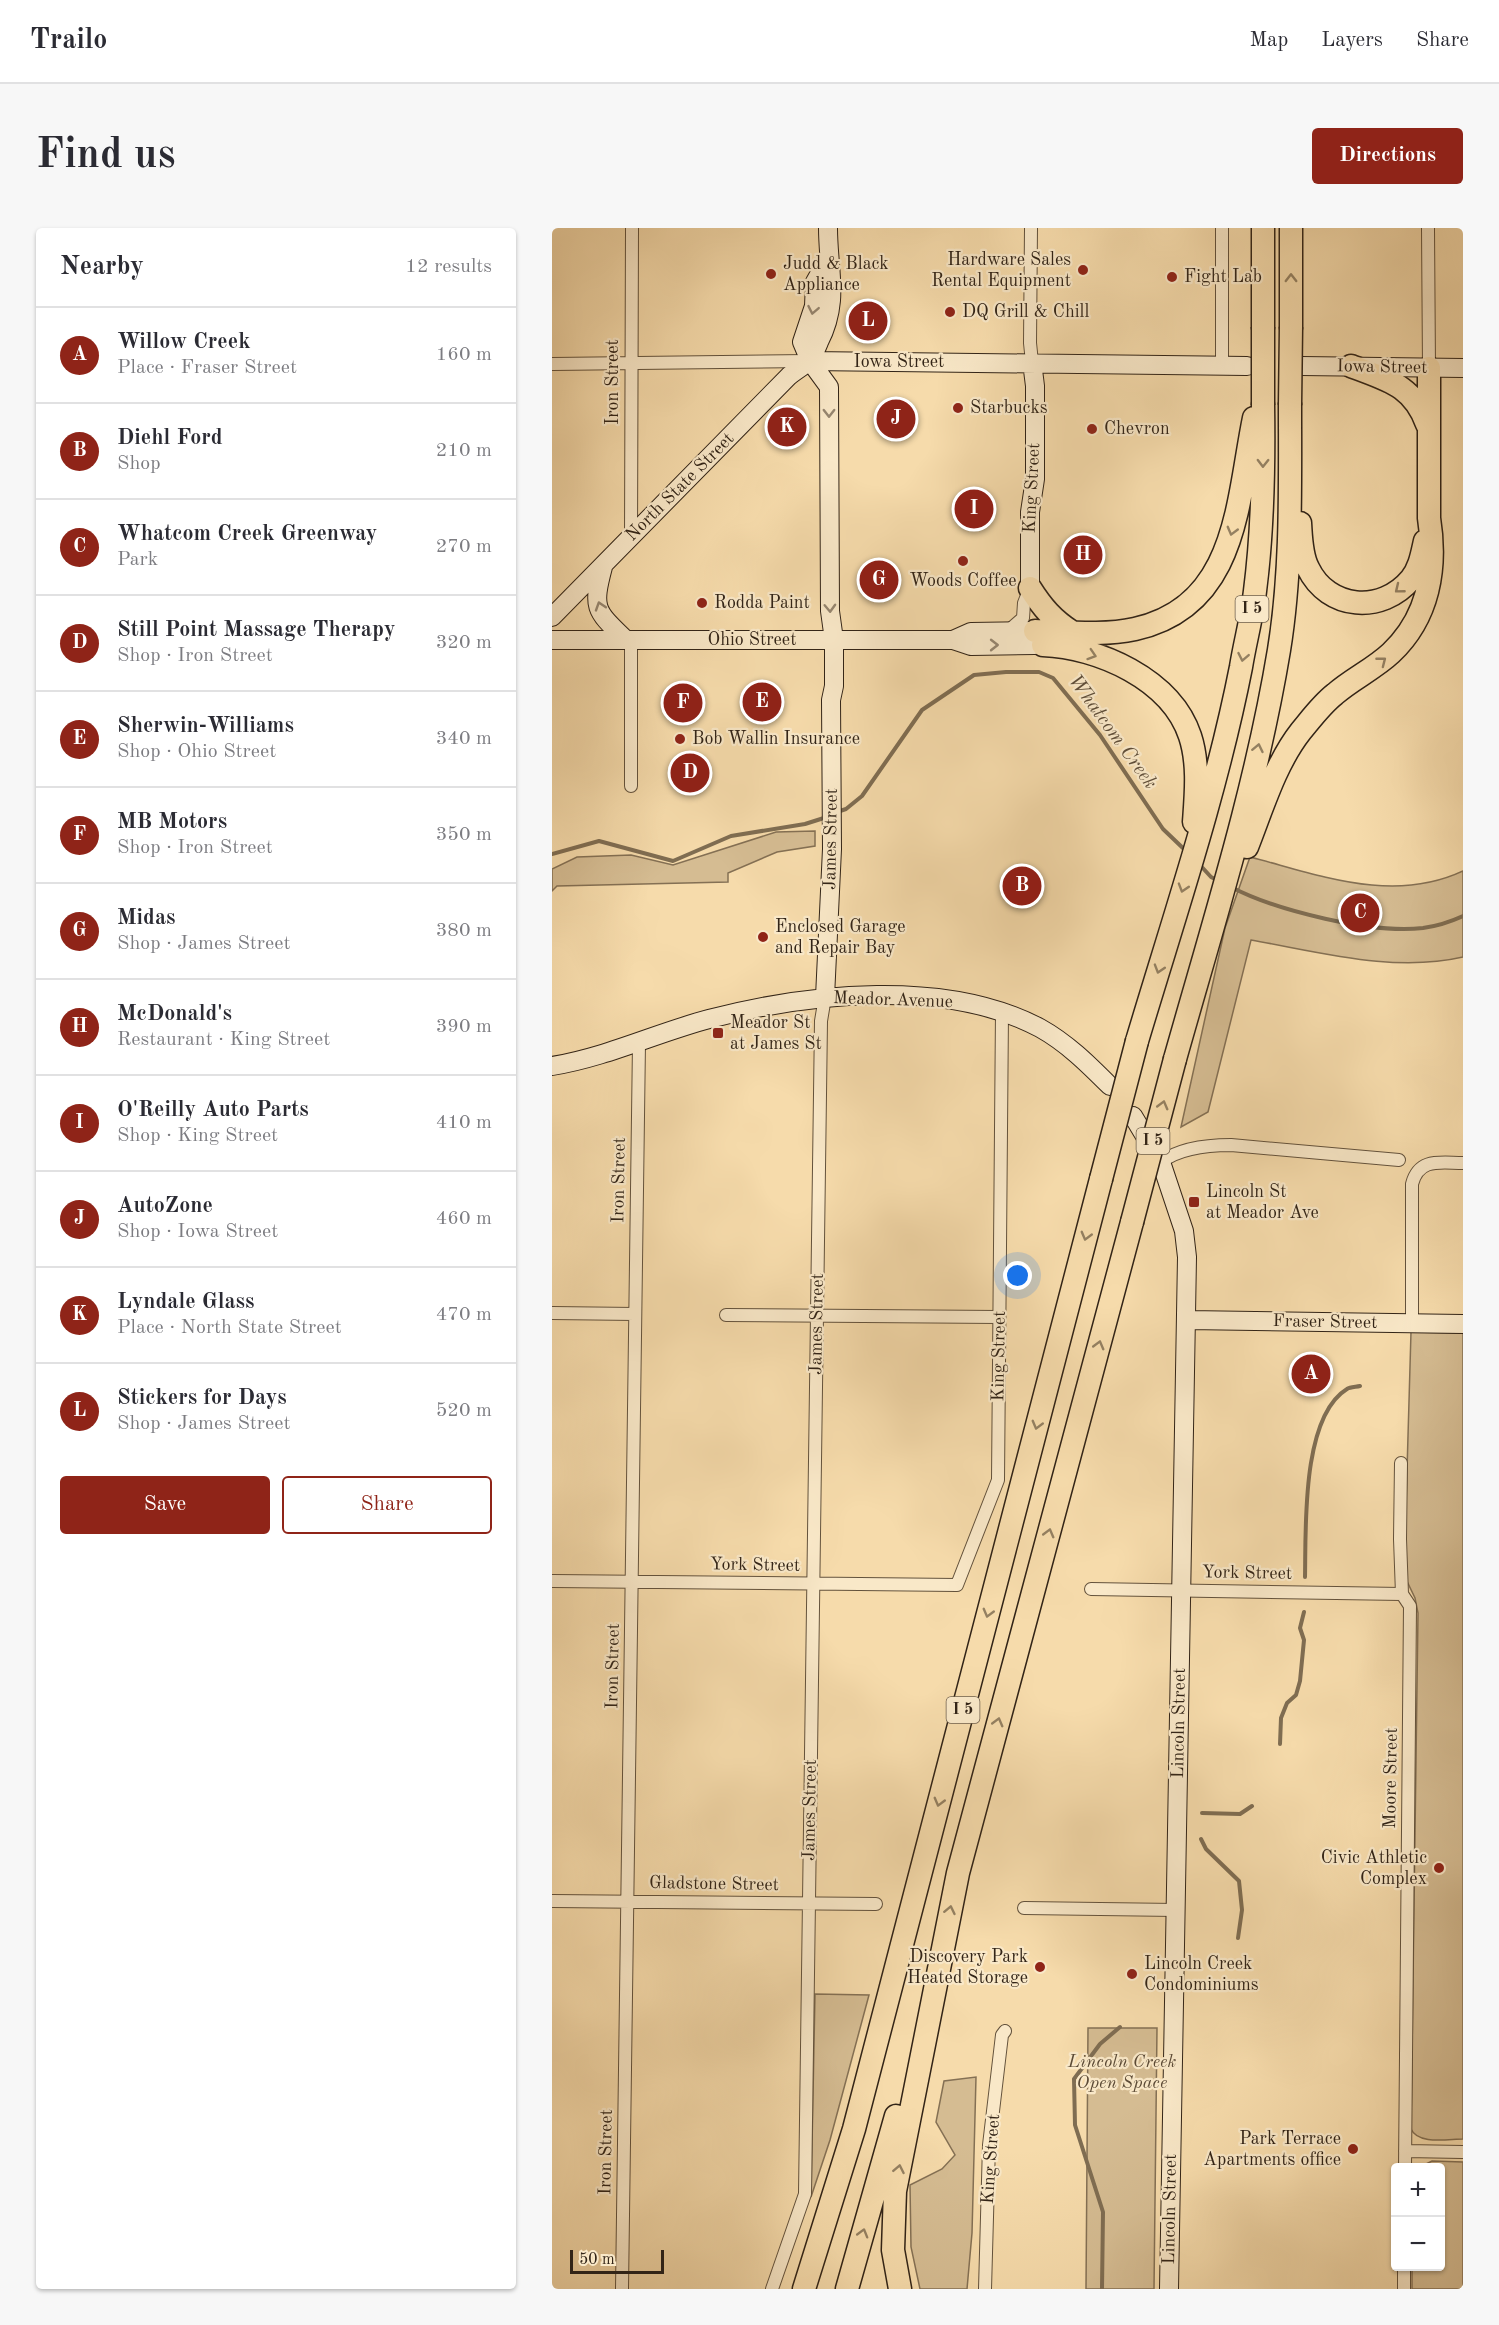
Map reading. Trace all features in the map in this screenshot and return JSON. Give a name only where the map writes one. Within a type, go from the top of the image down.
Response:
[{"type":"highway","name":"I 5","points":[[804,2289],[854,2129],[1137,1041],[1191,863],[1202,807],[1227,738],[1255,593],[1262,498],[1260,405],[1255,371],[1263,327],[1263,228]]},
{"type":"highway","name":"I 5","points":[[847,2289],[938,1968],[958,1873],[1175,1059],[1209,938],[1255,806],[1279,649],[1287,574],[1291,228]]},
{"type":"highway","points":[[1351,366],[1394,383],[1409,392],[1423,412],[1428,429]]},
{"type":"highway","points":[[1255,806],[1299,733],[1334,694],[1390,654],[1407,636],[1419,615],[1428,592],[1433,567],[1433,543],[1429,518],[1430,368]]},
{"type":"highway","points":[[1035,638],[1072,632],[1135,629],[1176,612],[1198,596],[1212,579],[1225,554],[1233,530],[1260,405]]},
{"type":"highway","points":[[1290,415],[1302,549],[1307,567],[1316,582],[1330,594],[1347,602],[1366,604],[1384,600],[1400,591],[1412,578],[1420,561],[1429,518]]},
{"type":"highway","points":[[1030,588],[1046,612],[1057,623],[1072,632]]},
{"type":"highway","points":[[1035,638],[1106,659],[1158,689],[1174,705],[1190,736],[1202,807]]},
{"type":"highway","points":[[900,2289],[893,2250],[895,2191],[938,1968]]},
{"type":"highway","points":[[799,2289],[819,2239]]},
{"type":"street","name":"Iron Street","points":[[631,537],[632,228]]},
{"type":"street","name":"James Street","points":[[772,2289],[805,2194],[821,1021],[825,997],[832,849],[831,700],[834,686],[834,640],[830,610],[829,387],[810,361],[802,342],[814,306],[815,282],[828,259],[828,228]]},
{"type":"street","name":"King Street","points":[[1007,632],[1023,618],[1024,603],[1030,588],[1030,512],[1035,479],[1035,386],[1030,343],[1030,228]]},
{"type":"street","points":[[1222,228],[1222,366]]},
{"type":"street","points":[[1428,228],[1430,368]]},
{"type":"street","name":"Iowa Street","points":[[552,364],[810,361],[1032,362],[1222,366],[1255,371]]},
{"type":"street","name":"North State Street","points":[[552,617],[789,376],[810,361]]},
{"type":"street","name":"Iowa Street","points":[[1301,366],[1463,368]]},
{"type":"street","points":[[604,564],[596,600],[599,611],[629,640],[631,786]]},
{"type":"street","name":"Ohio Street","points":[[953,640],[971,632],[1007,632],[1035,638]]},
{"type":"street","name":"Ohio Street","points":[[552,640],[953,640],[971,646],[1035,638]]},
{"type":"street","name":"Meador Avenue","points":[[552,1066],[601,1055],[707,1020],[825,997],[915,997],[966,1003],[1019,1018],[1055,1037],[1074,1051],[1110,1086]]},
{"type":"street","name":"King Street","points":[[957,1585],[998,1480],[1002,1012]]},
{"type":"street","name":"Iron Street","points":[[622,2289],[639,1043]]},
{"type":"street","points":[[1133,1116],[1145,1136]]},
{"type":"street","points":[[1161,1162],[1171,1155],[1212,1145],[1231,1144],[1398,1160]]},
{"type":"street","name":"Lincoln Street","points":[[1161,1162],[1184,1231],[1187,1257],[1188,1320],[1180,1590],[1169,2289]]},
{"type":"street","points":[[1412,1323],[1412,1184],[1414,1175],[1422,1167],[1432,1163],[1463,1163]]},
{"type":"street","points":[[552,1313],[635,1314]]},
{"type":"street","points":[[726,1315],[999,1317]]},
{"type":"street","name":"Fraser Street","points":[[1188,1320],[1463,1324]]},
{"type":"street","name":"Moore Street","points":[[1401,1463],[1402,1594],[1410,1606],[1405,2163]]},
{"type":"street","name":"York Street","points":[[552,1581],[957,1585]]},
{"type":"street","name":"York Street","points":[[1091,1589],[1402,1594]]},
{"type":"street","name":"Gladstone Street","points":[[552,1901],[876,1904]]},
{"type":"street","points":[[1024,1908],[1176,1910]]},
{"type":"street","name":"King Street","points":[[985,2289],[989,2145],[1002,2035],[1005,2031]]},
{"type":"street","points":[[1405,2151],[1463,2152]]},
{"type":"street","points":[[1404,2271],[1404,2289]]},
{"type":"green space","points":[[815,831],[815,846],[777,852],[728,873],[728,882],[557,886],[552,891],[552,869],[577,857],[631,855],[673,865],[776,832]]},
{"type":"green space","points":[[1250,857],[1330,878],[1383,886],[1437,881],[1463,871],[1463,957],[1410,963],[1384,962],[1330,955],[1251,940],[1208,1112],[1181,1127],[1225,928]]},
{"type":"green space","name":"Civic Athletic Complex","points":[[1411,1332],[1463,1333],[1463,2139],[1427,2139],[1415,2134],[1411,2129],[1418,1613],[1415,1598],[1404,1575]]},
{"type":"green space","points":[[815,1994],[869,1995],[830,2140],[811,2197]]},
{"type":"green space","name":"Lincoln Creek Open Space","points":[[1088,2028],[1157,2028],[1154,2289],[1086,2289]]},
{"type":"green space","points":[[976,2077],[972,2233],[967,2289],[920,2289],[911,2247],[910,2185],[942,2169],[955,2155],[936,2122],[944,2081]]},
{"type":"green space","points":[[1432,2161],[1463,2162],[1463,2289],[1412,2289],[1412,2271],[1445,2271],[1445,2163],[1428,2163]]},
{"type":"waterway","name":"Whatcom Creek","points":[[837,812],[846,809],[862,796],[922,710],[974,675],[1039,672],[1053,678],[1100,735],[1163,829],[1186,851]]},
{"type":"waterway","name":"Whatcom Creek","points":[[552,854],[599,841],[673,861],[731,836],[805,824],[827,817]]},
{"type":"waterway","name":"Whatcom Creek","points":[[1200,865],[1211,877],[1219,881]]},
{"type":"waterway","name":"Whatcom Creek","points":[[1231,887],[1250,896],[1299,912],[1378,928],[1423,928],[1443,924],[1463,916]]},
{"type":"waterway","points":[[1305,1577],[1307,1504],[1314,1448],[1321,1424],[1332,1403],[1347,1389],[1360,1386]]},
{"type":"waterway","points":[[1280,1744],[1281,1718],[1287,1703],[1296,1695],[1300,1681],[1304,1640],[1300,1628],[1304,1612]]},
{"type":"waterway","points":[[1202,1813],[1240,1814],[1252,1806]]},
{"type":"waterway","points":[[1201,1839],[1206,1849],[1239,1881],[1242,1910],[1238,1938]]},
{"type":"waterway","points":[[1102,2289],[1103,2212],[1075,2125],[1074,2079],[1100,2044],[1120,2027]]},
{"type":"place","name":"Hardware Sales Rental Equipment","points":[[1083,270]]},
{"type":"place","name":"Judd & Black Appliance","points":[[771,274]]},
{"type":"place","name":"Fight Lab","points":[[1172,277]]},
{"type":"place","name":"DQ Grill & Chill","points":[[950,312]]},
{"type":"place","name":"Stickers for Days","points":[[868,321]]},
{"type":"place","name":"Starbucks","points":[[958,408]]},
{"type":"place","name":"AutoZone","points":[[896,419]]},
{"type":"place","name":"Lyndale Glass","points":[[787,427]]},
{"type":"place","name":"Chevron","points":[[1092,429]]},
{"type":"place","name":"O'Reilly Auto Parts","points":[[974,509]]},
{"type":"place","name":"McDonald's","points":[[1083,555]]},
{"type":"place","name":"Woods Coffee","points":[[963,561]]},
{"type":"place","name":"Midas","points":[[879,580]]},
{"type":"place","name":"Rodda Paint","points":[[702,603]]},
{"type":"place","name":"Sherwin-Williams","points":[[762,702]]},
{"type":"place","name":"MB Motors","points":[[683,703]]},
{"type":"place","name":"Bob Wallin Insurance","points":[[680,739]]},
{"type":"place","name":"Still Point Massage Therapy","points":[[690,773]]},
{"type":"place","name":"Diehl Ford","points":[[1022,886]]},
{"type":"place","name":"Whatcom Creek Greenway","points":[[1360,913]]},
{"type":"place","name":"Enclosed Garage and Repair Bay","points":[[763,937]]},
{"type":"place","name":"Meador St at James St","points":[[718,1033]]},
{"type":"place","name":"Lincoln St at Meador Ave","points":[[1194,1202]]},
{"type":"place","name":"Willow Creek","points":[[1311,1374]]},
{"type":"place","name":"Civic Athletic Complex","points":[[1439,1868]]},
{"type":"place","name":"Discovery Park Heated Storage","points":[[1040,1967]]},
{"type":"place","name":"Lincoln Creek Condominiums","points":[[1132,1974]]},
{"type":"place","name":"Park Terrace Apartments office","points":[[1353,2149]]}]
